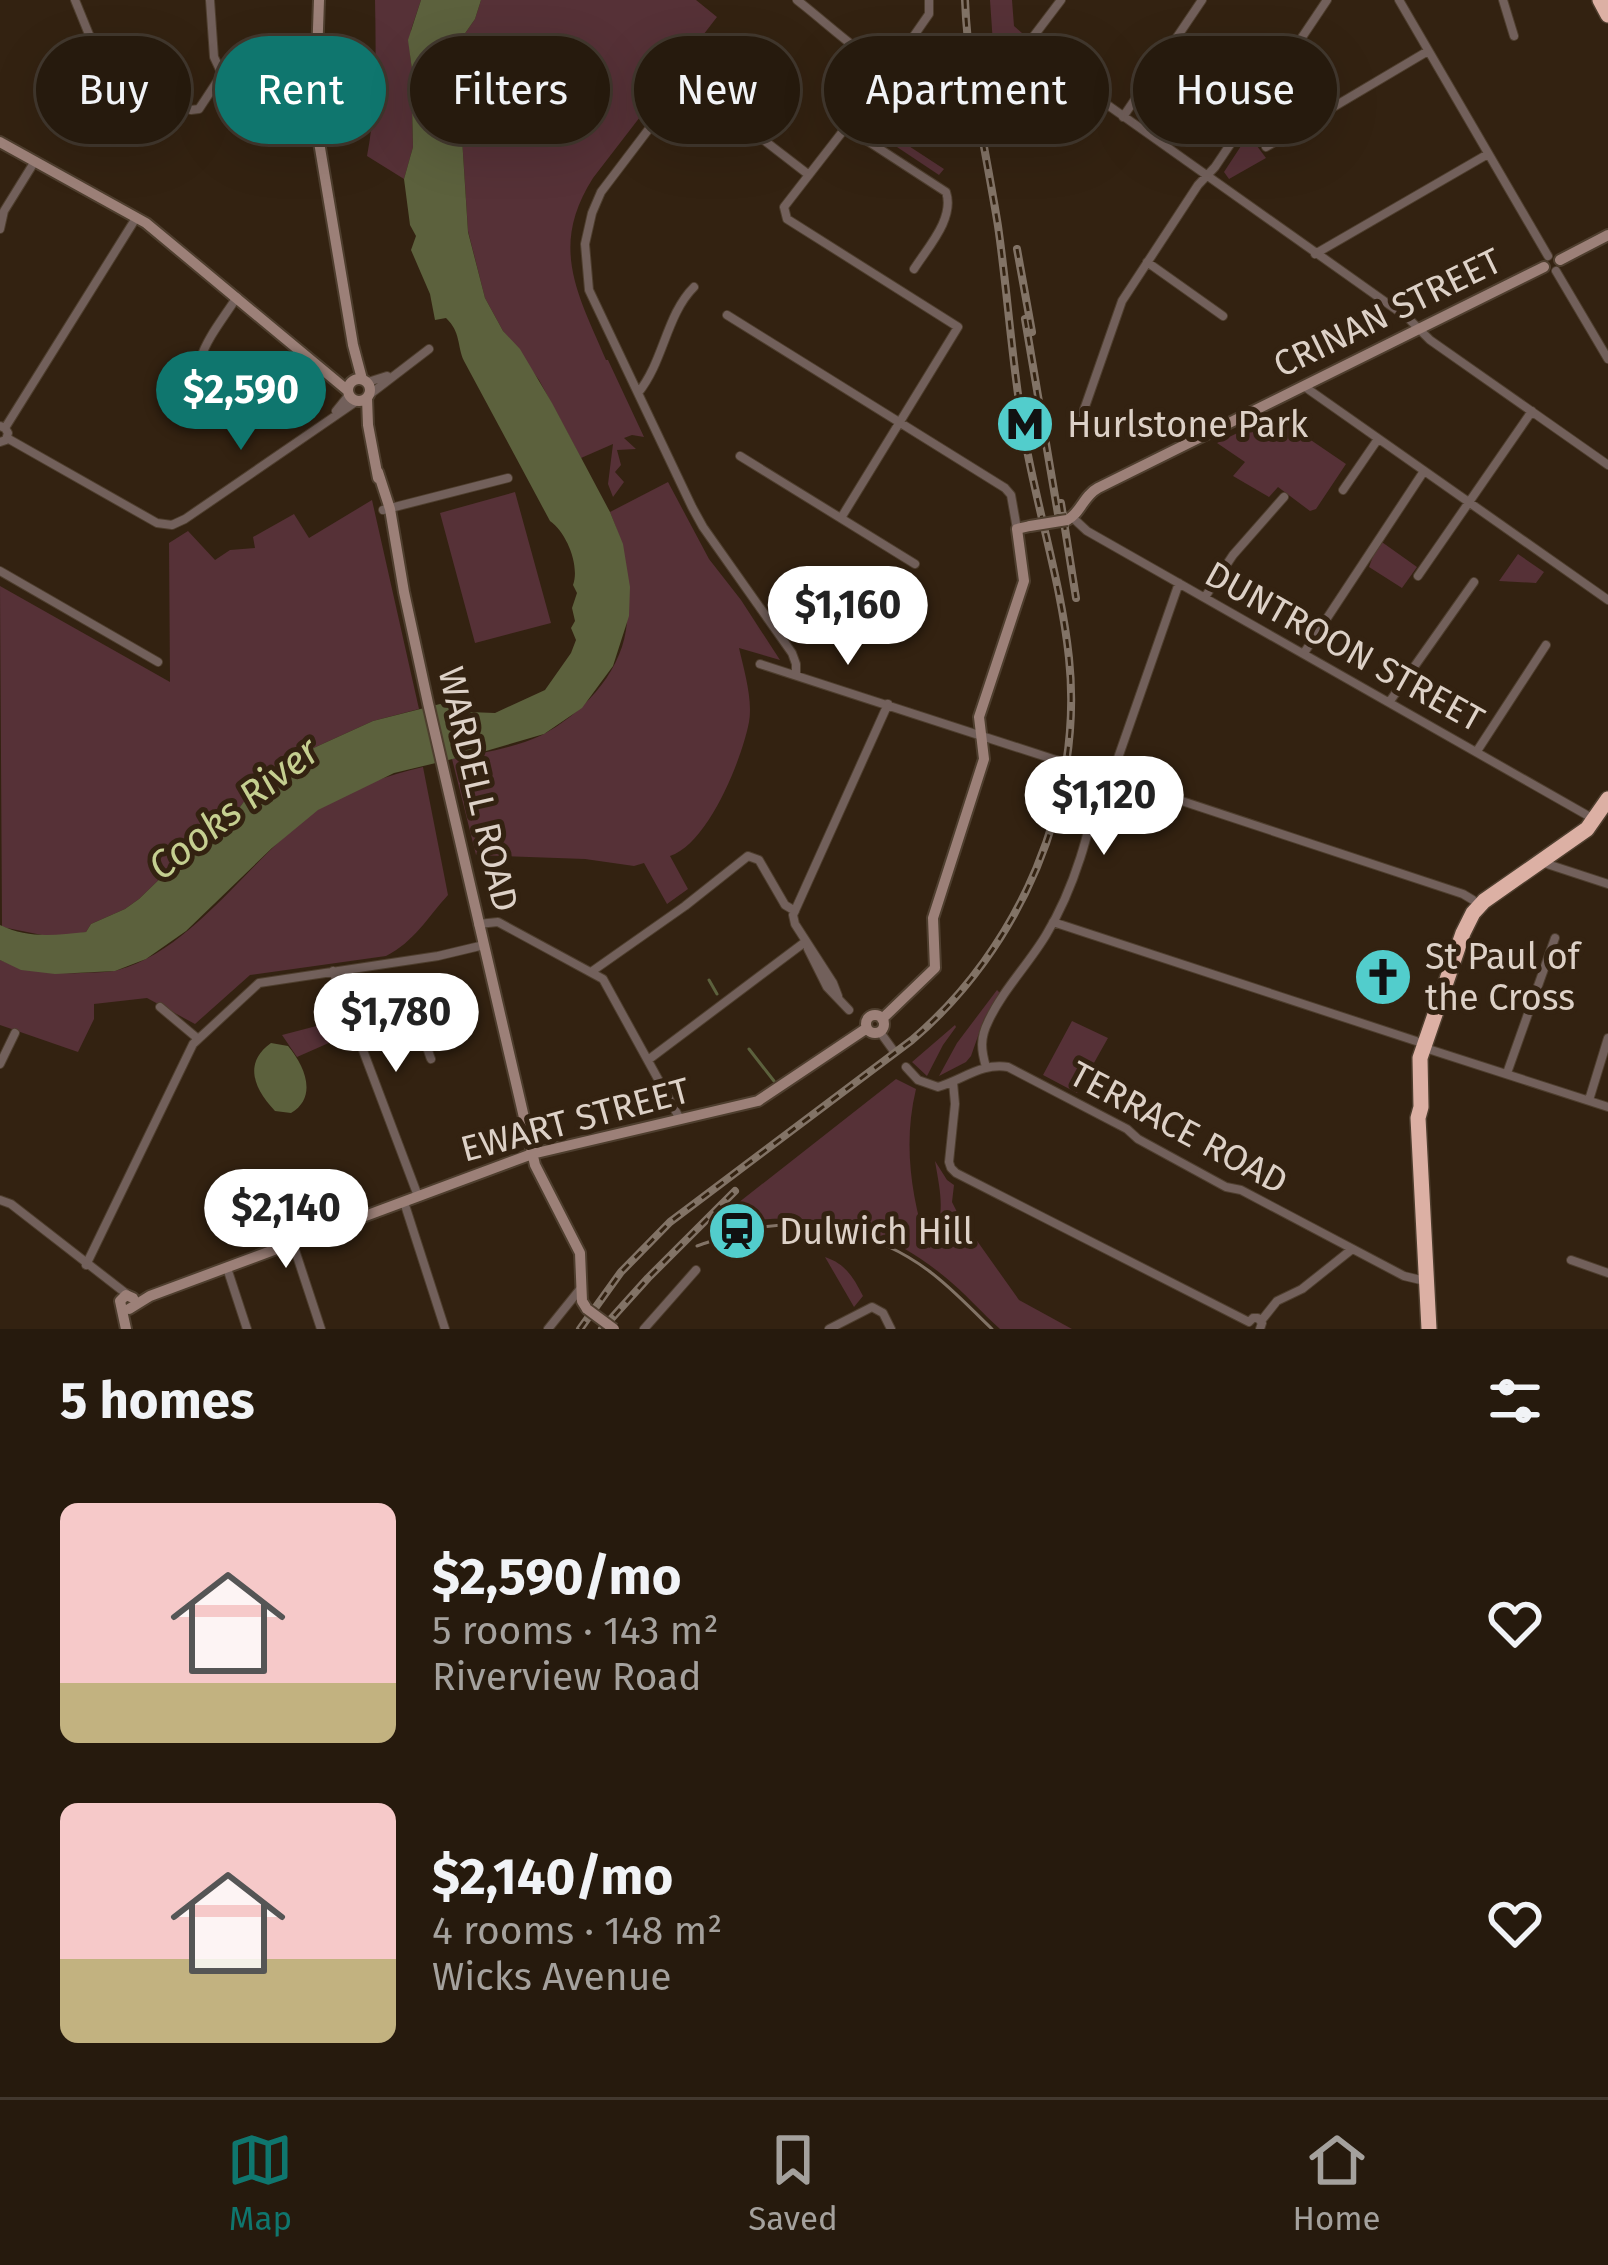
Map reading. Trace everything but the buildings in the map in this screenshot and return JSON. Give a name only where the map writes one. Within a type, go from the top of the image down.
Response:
[{"type":"highway","points":[[1419,1044],[1473,913],[1587,829],[1608,799]]},
{"type":"highway","points":[[1429,1329],[1419,1044],[1462,915],[1473,900],[1593,819]]},
{"type":"street","points":[[75,0],[97,54],[184,107],[199,109],[215,85]]},
{"type":"street","points":[[210,0],[215,59]]},
{"type":"street","name":"WARDELL ROAD","points":[[316,36],[319,0]]},
{"type":"street","points":[[797,0],[842,36]]},
{"type":"street","points":[[914,36],[929,14],[929,0]]},
{"type":"street","points":[[1034,36],[1061,0]]},
{"type":"street","points":[[1124,117],[1202,0]]},
{"type":"street","points":[[1079,424],[1122,301],[1327,0]]},
{"type":"street","points":[[1399,0],[1608,358]]},
{"type":"street","points":[[1503,0],[1514,36]]},
{"type":"street","points":[[1266,147],[1428,51]]},
{"type":"street","points":[[796,675],[792,653],[703,527],[589,290],[585,241],[602,192],[686,80],[809,175]]},
{"type":"street","points":[[1109,106],[1608,465]]},
{"type":"street","points":[[0,142],[136,217],[324,369],[358,390]]},
{"type":"street","name":"WARDELL ROAD","points":[[318,144],[358,390],[389,509],[441,764],[532,1154],[542,1184],[580,1253],[586,1309],[614,1329]]},
{"type":"street","points":[[833,144],[783,212],[958,326],[841,518]]},
{"type":"street","points":[[871,144],[946,192],[950,200],[946,216],[914,269]]},
{"type":"street","points":[[1315,254],[1488,154]]},
{"type":"street","points":[[0,229],[4,211],[35,161]]},
{"type":"street","points":[[136,217],[3,433],[164,525],[185,519],[322,424],[358,390],[429,349]]},
{"type":"street","name":"CRINAN STREET","points":[[1070,519],[1098,488],[1608,236]]},
{"type":"street","points":[[1147,262],[1223,316]]},
{"type":"street","points":[[638,392],[656,366],[681,303],[694,287]]},
{"type":"street","points":[[201,414],[196,370],[204,347],[237,297]]},
{"type":"street","points":[[727,315],[1008,490],[1024,528],[1070,519]]},
{"type":"street","points":[[1304,386],[1608,600]]},
{"type":"street","points":[[1418,576],[1532,411]]},
{"type":"street","points":[[1343,490],[1378,439]]},
{"type":"street","points":[[740,456],[915,564]]},
{"type":"street","points":[[1304,653],[1424,471]]},
{"type":"street","points":[[389,509],[508,478]]},
{"type":"street","points":[[1205,597],[1233,555],[1284,497]]},
{"type":"street","name":"DUNTROON STREET","points":[[1070,519],[1593,819]]},
{"type":"street","name":"EWART STREET","points":[[128,1303],[532,1154],[758,1102],[876,1026],[935,968],[933,918],[984,760],[979,717],[1025,578],[1024,528]]},
{"type":"street","points":[[0,571],[158,662]]},
{"type":"street","points":[[1390,701],[1474,582]]},
{"type":"street","points":[[906,1067],[918,1080],[935,1086],[986,1067],[981,1047],[986,1024],[1053,922],[1081,859],[1106,777],[1179,583]]},
{"type":"street","points":[[1477,751],[1546,645]]},
{"type":"street","points":[[760,664],[1473,900]]},
{"type":"street","points":[[849,1010],[794,921],[795,910],[888,704]]},
{"type":"street","points":[[591,972],[748,856],[759,860],[785,905],[795,910]]},
{"type":"street","points":[[1540,862],[1608,884]]},
{"type":"street","points":[[478,924],[498,922],[603,979],[680,1120]]},
{"type":"street","points":[[1053,922],[1608,1107]]},
{"type":"street","points":[[1507,1073],[1555,938]]},
{"type":"street","points":[[648,1060],[806,942]]},
{"type":"street","points":[[86,1264],[197,1038],[259,983],[484,945]]},
{"type":"street","points":[[332,971],[418,1196]]},
{"type":"street","points":[[160,1007],[197,1038]]},
{"type":"street","points":[[876,1026],[893,1050]]},
{"type":"street","points":[[361,1042],[401,1027],[414,1028],[422,1034],[431,1060]]},
{"type":"street","points":[[0,1064],[15,1033]]},
{"type":"street","points":[[1588,1100],[1608,1038]]},
{"type":"street","name":"TERRACE ROAD","points":[[986,1067],[1008,1067],[1226,1187],[1241,1190],[1409,1279],[1427,1281]]},
{"type":"street","points":[[953,1082],[949,1162],[956,1173],[1255,1325],[1277,1300],[1302,1289],[1353,1250]]},
{"type":"street","points":[[542,1184],[550,1157],[562,1147]]},
{"type":"street","points":[[0,1200],[107,1282],[128,1303],[126,1326]]},
{"type":"street","points":[[404,1202],[445,1329]]},
{"type":"street","points":[[293,1244],[321,1329]]},
{"type":"street","points":[[1571,1260],[1608,1273]]},
{"type":"street","points":[[227,1267],[247,1329]]},
{"type":"street","points":[[644,1329],[696,1270]]},
{"type":"street","points":[[548,1329],[582,1287]]},
{"type":"street","points":[[829,1329],[872,1306],[883,1313],[891,1329]]},
{"type":"shaded area","points":[[375,0],[421,0],[410,36],[413,147],[404,179],[367,156],[368,144],[386,144],[386,36],[376,36]]},
{"type":"shaded area","name":"Cooks River","points":[[421,0],[481,0],[463,36],[410,36],[410,55],[408,40]]},
{"type":"shaded area","points":[[481,0],[696,0],[717,17],[702,36],[634,36],[634,125],[593,178],[573,226],[570,249],[578,292],[644,437],[624,438],[636,449],[617,450],[621,465],[615,472],[624,482],[613,497],[608,484],[613,444],[581,458],[539,380],[485,298],[468,231],[462,144],[610,144],[610,36],[463,36]]},
{"type":"shaded area","points":[[990,0],[1012,0],[1014,26],[1022,36],[992,36]]},
{"type":"shaded area","name":"Cooks River","points":[[462,144],[468,232],[485,298],[552,403],[623,544],[629,616],[613,666],[582,708],[544,734],[394,773],[318,810],[186,931],[146,959],[115,971],[55,974],[21,970],[0,960],[0,925],[32,934],[86,932],[91,924],[125,909],[296,756],[373,721],[440,704],[495,713],[545,690],[571,653],[576,640],[571,628],[577,593],[570,550],[464,361],[454,329],[446,318],[435,320],[430,294],[411,250],[416,236],[410,225],[404,179],[413,147]]},
{"type":"shaded area","points":[[892,144],[906,144],[944,169],[939,175]]},
{"type":"shaded area","points":[[1242,144],[1256,144],[1266,158],[1229,179],[1224,172]]},
{"type":"shaded area","points":[[1274,415],[1346,464],[1316,509],[1310,511],[1278,487],[1269,497],[1233,476],[1245,462],[1217,443]]},
{"type":"shaded area","points":[[668,482],[709,559],[780,660],[739,648],[750,704],[745,738],[710,818],[684,848],[670,856],[688,889],[667,904],[644,863],[476,855],[452,759],[542,735],[596,692],[615,663],[627,626],[622,552],[610,512]]},
{"type":"shaded area","points":[[515,492],[551,623],[475,643],[440,513]]},
{"type":"shaded area","points":[[372,500],[419,709],[373,721],[296,756],[251,792],[237,811],[139,899],[91,924],[86,932],[57,938],[2,927],[0,586],[170,682],[169,543],[188,531],[215,560],[230,550],[255,548],[253,537],[294,514],[309,538]]},
{"type":"shaded area","points":[[1379,540],[1417,567],[1402,588],[1369,567]]},
{"type":"shaded area","points":[[1518,554],[1544,572],[1536,583],[1499,581]]},
{"type":"shaded area","points":[[423,767],[448,895],[396,950],[386,956],[250,975],[195,1024],[147,998],[94,1004],[94,1019],[78,1052],[0,1025],[0,960],[30,970],[70,973],[114,971],[146,959],[199,921],[320,808],[370,783]]},
{"type":"shaded area","points":[[997,990],[1000,993],[984,1019],[971,1056],[939,1076],[957,1043]]},
{"type":"shaded area","points":[[351,1017],[356,1031],[297,1057],[282,1035]]},
{"type":"shaded area","points":[[1072,1021],[1108,1038],[1077,1093],[1043,1075]]},
{"type":"shaded area","points":[[956,1027],[927,1076],[912,1062]]},
{"type":"shaded area","points":[[271,1043],[288,1046],[304,1072],[304,1099],[291,1113],[275,1111],[257,1085],[257,1059]]},
{"type":"shaded area","points":[[896,1079],[916,1089],[911,1169],[927,1247],[940,1215],[935,1161],[954,1185],[952,1202],[958,1214],[1019,1300],[1072,1329],[1000,1329],[922,1260],[852,1227],[801,1219],[745,1221],[738,1203]]},
{"type":"shaded area","points":[[825,1257],[844,1267],[856,1283],[863,1296],[854,1307]]},
{"type":"waterway","points":[[709,980],[717,994]]},
{"type":"waterway","points":[[749,1049],[774,1081]]},
{"type":"tram line","points":[[697,1246],[766,1227],[840,1230],[909,1257],[992,1329]]},
{"type":"railway","points":[[580,1329],[621,1272],[670,1222],[912,1040],[950,1003],[1013,916],[1037,868],[1054,817],[1066,765],[1069,658],[1020,408],[965,0]]},
{"type":"railway","points":[[1017,249],[1032,332]]},
{"type":"railway","points":[[1025,319],[1059,520]]},
{"type":"railway","points":[[1061,503],[1076,598]]},
{"type":"railway","points":[[602,1329],[735,1191]]},
{"type":"place","name":"Hurlstone Park","points":[[1025,424]]},
{"type":"place","name":"St Paul of the Cross","points":[[1383,977]]},
{"type":"place","name":"Dulwich Hill","points":[[737,1231]]}]
